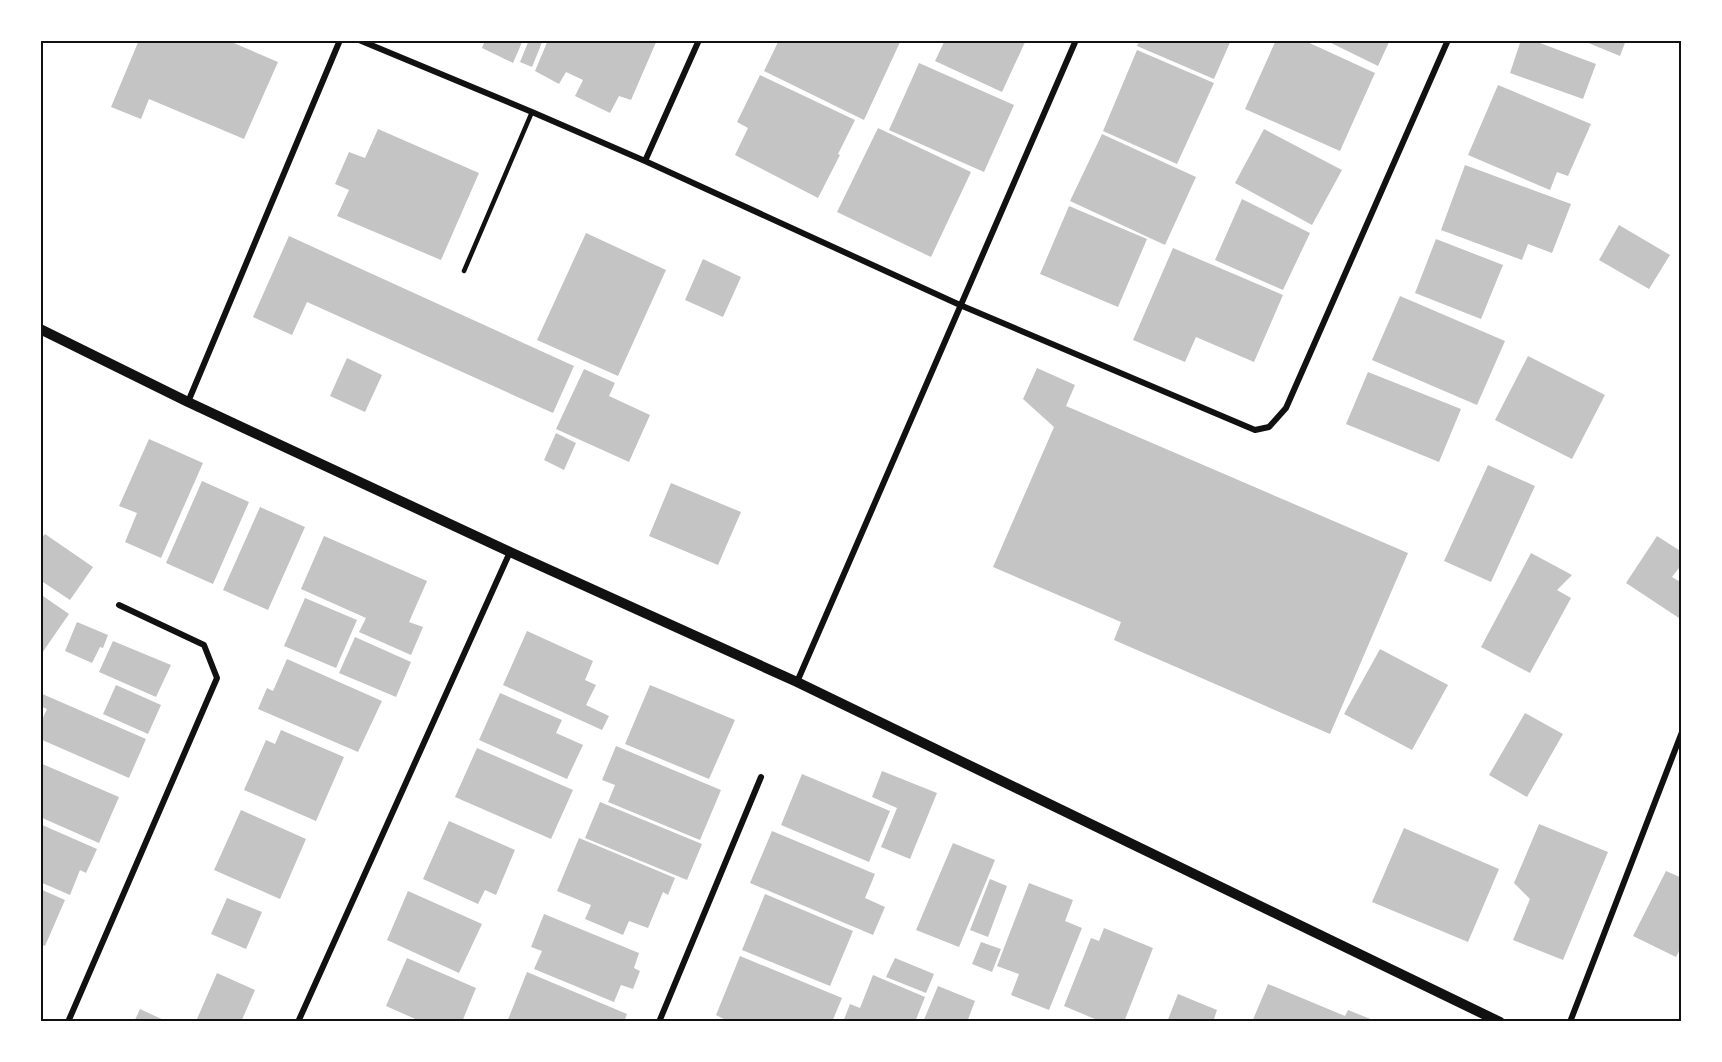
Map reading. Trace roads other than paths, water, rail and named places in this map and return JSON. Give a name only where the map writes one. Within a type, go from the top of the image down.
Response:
[{"type":"street","points":[[188,402],[339,40]]},
{"type":"street","points":[[359,40],[645,161],[960,305],[1255,430],[1269,427],[1286,408],[1448,40]]},
{"type":"street","points":[[645,161],[699,40]]},
{"type":"street","points":[[796,682],[1076,40]]},
{"type":"street","points":[[40,330],[188,402],[510,552],[796,682],[1500,1022]]},
{"type":"street","points":[[298,1022],[510,552]]},
{"type":"street","points":[[68,1022],[218,678],[204,645],[119,605]]},
{"type":"street","points":[[1570,1022],[1682,732]]},
{"type":"street","points":[[659,1022],[761,777]]},
{"type":"lane","points":[[464,272],[532,112]]}]
